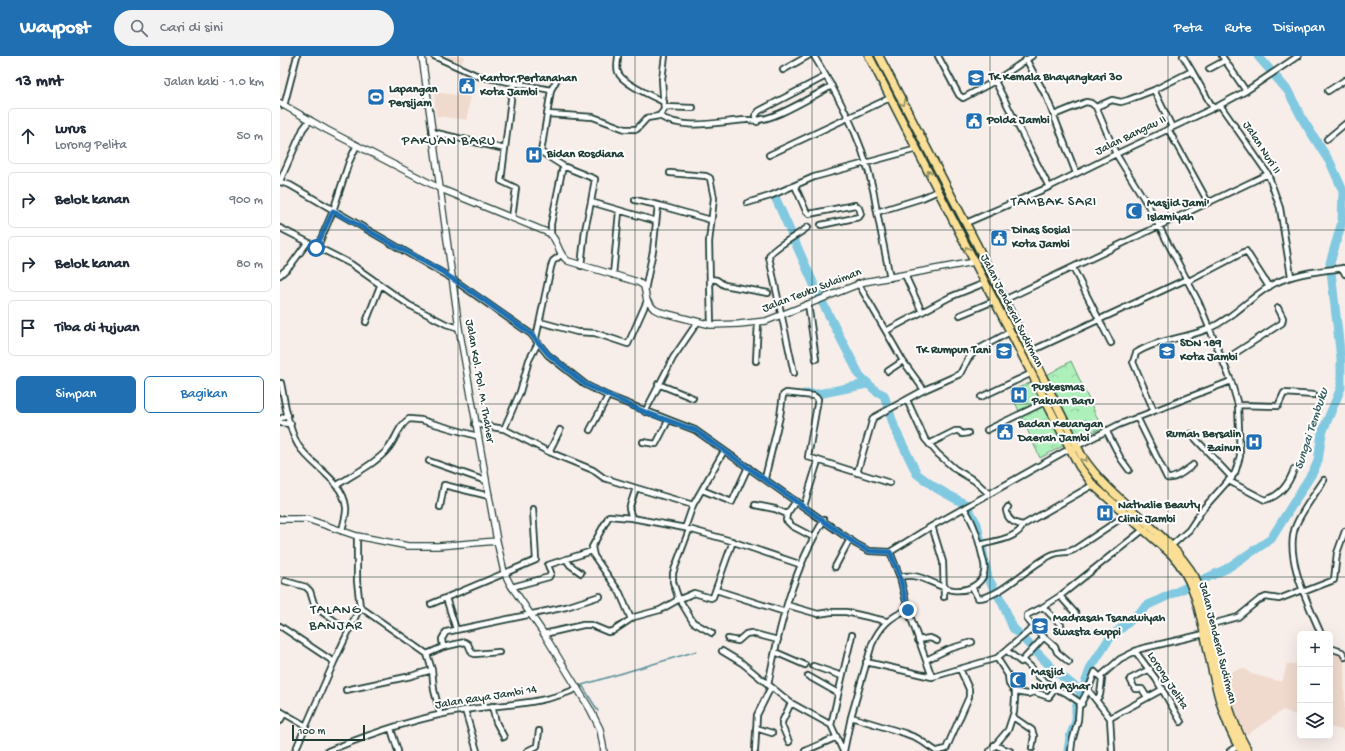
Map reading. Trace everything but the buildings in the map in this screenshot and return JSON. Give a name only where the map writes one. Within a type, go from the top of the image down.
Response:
[{"type":"highway","name":"Jalan Jenderal Sudirman","points":[[869,56],[1069,449],[1093,485],[1143,530],[1171,546],[1186,562],[1208,625],[1227,704],[1248,751]]},
{"type":"highway","name":"Jalan Jenderal Sudirman","points":[[879,56],[966,223],[1077,446],[1099,479],[1159,538],[1192,578]]},
{"type":"highway","points":[[878,73],[886,69]]},
{"type":"highway","points":[[913,141],[921,137]]},
{"type":"highway","points":[[945,204],[953,200]]},
{"type":"highway","points":[[1043,399],[1050,392]]},
{"type":"highway","name":"Jalan Jenderal Sudirman","points":[[1197,590],[1204,634],[1221,706],[1240,748]]},
{"type":"street","points":[[297,56],[282,104],[441,190],[551,234],[561,255],[568,261],[638,282],[644,286],[647,301],[628,344],[595,333],[577,332],[540,322]]},
{"type":"street","name":"Jalan Kol. Pol. M. Thaher","points":[[422,56],[441,190],[451,278],[477,436],[496,541],[504,572],[512,587],[532,615],[578,688],[600,729],[604,751]]},
{"type":"street","points":[[434,56],[478,76],[551,90]]},
{"type":"street","points":[[618,56],[617,70],[619,75],[632,85],[664,104],[693,108]]},
{"type":"street","points":[[659,116],[662,114],[664,104],[662,79],[665,56]]},
{"type":"street","points":[[783,70],[808,56]]},
{"type":"street","points":[[814,56],[850,117],[867,162],[890,278]]},
{"type":"street","points":[[938,56],[961,98],[970,95],[995,81],[1032,56]]},
{"type":"street","points":[[1183,56],[1213,108]]},
{"type":"street","points":[[1222,56],[1246,91]]},
{"type":"street","name":"Jalan Bangau II","points":[[966,223],[1049,188],[1116,154],[1220,105],[1246,91],[1298,56]]},
{"type":"street","points":[[1026,59],[1054,115],[1076,174]]},
{"type":"street","points":[[1209,69],[1224,61]]},
{"type":"street","points":[[1096,107],[1112,100],[1122,102],[1154,90],[1192,71]]},
{"type":"street","points":[[757,122],[755,116],[759,111],[826,76]]},
{"type":"street","points":[[1328,91],[1345,80]]},
{"type":"street","points":[[556,81],[551,90],[541,150],[563,166],[595,179],[585,230],[581,266]]},
{"type":"street","points":[[995,81],[1049,188]]},
{"type":"street","points":[[512,218],[516,189],[501,180],[513,83]]},
{"type":"street","points":[[547,114],[597,118],[630,130],[637,128],[648,117],[659,116],[668,121],[690,125],[748,120],[757,122],[780,114],[832,86]]},
{"type":"street","points":[[1154,90],[1170,128],[1208,202]]},
{"type":"street","points":[[769,155],[890,98]]},
{"type":"street","points":[[1054,115],[1086,102],[1091,103],[1096,107],[1116,154],[1159,226],[1188,280],[1223,361],[1238,405],[1240,456],[1238,466],[1231,480],[1210,500],[1189,530],[1171,546]]},
{"type":"street","name":"Jalan Nuri II","points":[[1220,105],[1268,174],[1280,208],[1291,276]]},
{"type":"street","points":[[310,120],[303,129],[280,181],[290,185],[451,278],[537,340],[548,354],[573,375],[608,396],[668,421],[695,430],[869,551],[890,552],[932,526],[1069,449]]},
{"type":"street","points":[[1327,139],[1345,124]]},
{"type":"street","points":[[432,132],[505,149]]},
{"type":"street","points":[[316,248],[333,211],[349,162],[357,145]]},
{"type":"street","points":[[747,203],[795,186],[814,177],[916,149]]},
{"type":"street","points":[[551,234],[551,224],[563,166]]},
{"type":"street","points":[[670,173],[710,177],[714,198],[709,242],[711,325]]},
{"type":"street","points":[[1004,300],[1268,174]]},
{"type":"street","points":[[795,186],[806,211],[809,214],[855,205],[859,208],[861,214],[859,217],[820,225]]},
{"type":"street","points":[[877,212],[922,198],[938,191]]},
{"type":"street","points":[[635,200],[711,220]]},
{"type":"street","points":[[591,202],[619,212],[656,221]]},
{"type":"street","points":[[645,290],[653,251],[658,205]]},
{"type":"street","points":[[613,275],[619,212]]},
{"type":"street","points":[[794,372],[769,257],[771,251],[792,239],[808,227]]},
{"type":"street","points":[[280,228],[316,248],[351,264],[380,286],[409,305],[446,324],[459,328]]},
{"type":"street","points":[[280,275],[291,265],[307,243]]},
{"type":"street","points":[[1029,352],[1188,280],[1246,251],[1269,287]]},
{"type":"street","points":[[504,429],[520,392],[529,360],[537,340],[551,267],[553,261],[561,255]]},
{"type":"street","name":"Jalan Teuku Sulaiman","points":[[647,301],[656,311],[697,323],[711,325],[758,322],[808,304],[858,283],[974,262]]},
{"type":"street","points":[[1073,268],[1111,343]]},
{"type":"street","points":[[1154,410],[1134,364],[1134,356],[1150,345],[1197,333],[1227,319],[1242,306],[1269,287],[1291,276],[1344,268],[1345,274]]},
{"type":"street","points":[[905,275],[922,312]]},
{"type":"street","points":[[710,279],[717,280],[724,285],[768,293]]},
{"type":"street","points":[[858,283],[903,361],[924,390]]},
{"type":"street","points":[[886,331],[950,297],[985,283]]},
{"type":"street","points":[[366,322],[380,286]]},
{"type":"street","points":[[960,315],[994,301]]},
{"type":"street","points":[[808,304],[816,359]]},
{"type":"street","points":[[1223,361],[1282,323],[1283,318],[1278,308]]},
{"type":"street","points":[[756,361],[758,322]]},
{"type":"street","points":[[645,412],[658,384],[680,346],[697,323]]},
{"type":"street","points":[[857,473],[872,419],[924,390],[960,374],[968,359],[975,351],[1010,332]]},
{"type":"street","points":[[888,371],[903,361]]},
{"type":"street","points":[[981,397],[1030,374]]},
{"type":"street","points":[[1077,446],[1106,430],[1231,381]]},
{"type":"street","points":[[281,383],[288,415],[300,447],[341,493],[347,508],[342,531]]},
{"type":"street","points":[[658,384],[693,398]]},
{"type":"street","points":[[1238,405],[1278,406],[1284,393],[1314,395]]},
{"type":"street","points":[[765,478],[784,394],[818,398],[807,456],[818,461],[890,483]]},
{"type":"street","points":[[590,430],[608,396]]},
{"type":"street","points":[[987,430],[1043,399]]},
{"type":"street","points":[[907,400],[929,444],[947,463],[975,481],[989,494]]},
{"type":"street","points":[[280,419],[288,415]]},
{"type":"street","points":[[1137,417],[1166,478],[1170,479],[1181,474],[1193,465]]},
{"type":"street","points":[[336,486],[382,455],[389,448],[403,424],[409,419],[422,420],[477,436]]},
{"type":"street","points":[[643,442],[656,444],[668,421]]},
{"type":"street","points":[[280,423],[291,424]]},
{"type":"street","points":[[475,424],[504,429],[549,452],[593,470],[608,480],[693,506]]},
{"type":"street","points":[[549,452],[560,430]]},
{"type":"street","points":[[1106,430],[1121,459],[1129,470]]},
{"type":"street","points":[[929,444],[955,431],[959,431],[962,434],[968,433]]},
{"type":"street","points":[[1191,434],[1231,480],[1265,500],[1274,496],[1283,489],[1294,470]]},
{"type":"street","points":[[712,633],[693,622],[679,598],[673,577],[693,506],[724,451]]},
{"type":"street","points":[[429,461],[486,481]]},
{"type":"street","points":[[804,506],[818,461]]},
{"type":"street","points":[[702,490],[732,502],[748,467]]},
{"type":"street","points":[[1320,631],[1303,591],[1296,564],[1294,536],[1296,526],[1303,512],[1324,480]]},
{"type":"street","points":[[440,508],[444,485],[489,496]]},
{"type":"street","points":[[982,545],[1015,535],[1021,530],[1023,525],[1093,485]]},
{"type":"street","points":[[632,518],[629,510],[636,488]]},
{"type":"street","points":[[796,501],[787,514],[788,523],[813,538]]},
{"type":"street","points":[[755,505],[775,509],[787,514]]},
{"type":"street","points":[[1008,507],[1006,510],[1010,519],[1014,523],[1023,525]]},
{"type":"street","points":[[900,577],[912,576],[923,578],[953,590],[972,587],[982,580],[985,573],[982,545],[973,520],[964,508]]},
{"type":"street","points":[[432,604],[504,572],[536,560],[533,509]]},
{"type":"street","points":[[972,587],[978,598],[991,594],[1054,554],[1068,553],[1075,549],[1126,515]]},
{"type":"street","points":[[592,551],[596,539],[609,516],[632,518],[687,529],[733,541],[802,564]]},
{"type":"street","points":[[280,519],[307,519],[357,536],[408,546],[496,541]]},
{"type":"street","points":[[755,751],[758,709],[770,686],[775,652],[784,612],[813,538],[824,520]]},
{"type":"street","points":[[932,526],[943,562],[944,597]]},
{"type":"street","points":[[1069,662],[1034,627],[1026,616],[1060,596],[1143,530]]},
{"type":"street","points":[[1208,625],[1238,617],[1259,600],[1266,597],[1279,599],[1334,580],[1337,553],[1345,531]]},
{"type":"street","points":[[295,751],[360,607],[357,581],[357,536]]},
{"type":"street","points":[[835,567],[850,539]]},
{"type":"street","points":[[544,634],[577,625],[588,624],[610,632],[630,619],[639,615],[649,614],[660,610],[679,598],[694,593],[712,598],[733,541]]},
{"type":"street","points":[[512,587],[549,577],[551,573],[548,565],[592,551]]},
{"type":"street","points":[[592,551],[620,593],[630,619]]},
{"type":"street","points":[[890,552],[900,577],[908,610],[932,677]]},
{"type":"street","points":[[566,559],[570,565],[581,573]]},
{"type":"street","points":[[285,581],[306,587],[310,591],[315,607],[349,631]]},
{"type":"street","points":[[716,590],[784,612]]},
{"type":"street","points":[[443,647],[443,635],[446,632],[532,615],[578,604],[600,596]]},
{"type":"street","points":[[1060,596],[1076,614]]},
{"type":"street","points":[[446,598],[456,629]]},
{"type":"street","points":[[787,605],[818,614],[846,612],[886,621]]},
{"type":"street","points":[[360,607],[427,654],[432,670],[434,690],[440,714]]},
{"type":"street","points":[[1043,607],[1061,625]]},
{"type":"street","points":[[844,751],[851,717],[866,662],[877,633],[886,621],[908,610]]},
{"type":"street","points":[[280,626],[334,662]]},
{"type":"street","points":[[866,662],[932,677],[997,658],[1034,627]]},
{"type":"street","points":[[728,638],[738,641],[742,640],[746,634],[751,634],[778,640]]},
{"type":"street","name":"Lorong Jelita","points":[[1088,690],[1095,672],[1101,676],[1120,659],[1135,651],[1152,644],[1173,642],[1204,634]]},
{"type":"street","points":[[831,725],[852,635]]},
{"type":"street","points":[[1007,650],[1020,662],[1044,637]]},
{"type":"street","points":[[918,640],[930,638],[937,641]]},
{"type":"street","points":[[427,654],[443,647],[465,642],[468,644],[472,653],[475,654],[499,652]]},
{"type":"street","points":[[926,660],[949,649],[972,642]]},
{"type":"street","points":[[1333,649],[1342,652],[1345,657]]},
{"type":"street","points":[[722,651],[742,664],[791,703],[831,725],[844,751]]},
{"type":"street","name":"Lorong Jelita","points":[[1135,651],[1150,669],[1181,722]]},
{"type":"street","points":[[775,652],[806,664]]},
{"type":"street","points":[[990,751],[1006,733],[1013,717],[1015,692],[1009,684],[1006,670],[997,658]]},
{"type":"street","points":[[1023,660],[1032,668]]},
{"type":"street","points":[[813,666],[842,676]]},
{"type":"street","points":[[851,717],[917,738],[937,751],[946,749],[969,697],[969,689],[960,668]]},
{"type":"street","points":[[1147,697],[1142,689],[1135,689],[1130,679],[1150,669]]},
{"type":"street","points":[[346,690],[412,676],[432,670]]},
{"type":"street","points":[[808,676],[838,693]]},
{"type":"street","points":[[1038,676],[1055,689],[1080,702]]},
{"type":"street","points":[[1097,699],[1100,695],[1101,676]]},
{"type":"street","name":"Jalan Raya Jambi 14","points":[[328,751],[369,735],[440,714],[551,698],[578,688]]},
{"type":"street","points":[[1015,692],[1028,694],[1034,692],[1049,697],[1055,689]]},
{"type":"street","points":[[1110,718],[1162,689]]},
{"type":"street","points":[[1071,751],[1078,720],[1080,702],[1088,690],[1097,699],[1110,718],[1112,751]]},
{"type":"street","points":[[789,742],[782,726],[782,722],[791,703]]},
{"type":"street","points":[[492,706],[496,722],[504,737]]},
{"type":"street","points":[[465,710],[477,751]]},
{"type":"street","points":[[280,721],[282,712],[306,726]]},
{"type":"street","points":[[1013,717],[1032,730],[1034,736],[1032,748]]},
{"type":"street","points":[[756,728],[772,733]]},
{"type":"street","points":[[391,729],[398,751]]},
{"type":"street","points":[[527,751],[537,746],[539,731]]},
{"type":"street","points":[[805,751],[837,737]]},
{"type":"street","points":[[994,746],[1010,751]]},
{"type":"street","points":[[1230,751],[1240,748]]},
{"type":"shaded area","points":[[445,56],[465,56],[462,63]]},
{"type":"shaded area","points":[[434,92],[470,97],[467,120],[436,116]]},
{"type":"shaded area","points":[[1333,651],[1344,655],[1345,731],[1333,728]]},
{"type":"shaded area","points":[[1297,661],[1297,716],[1283,710],[1247,735],[1243,729],[1238,731],[1220,675],[1243,668],[1252,674],[1282,682],[1287,664],[1296,664]]},
{"type":"green space","points":[[1071,361],[1102,428],[1074,440],[1040,458],[1010,391],[1042,378]]},
{"type":"waterway","name":"Sungai Tembuku","points":[[1068,751],[1070,737],[1076,721],[1076,708],[1091,667],[1109,639],[1148,605],[1226,569],[1271,539],[1314,470],[1318,461],[1322,433],[1341,388],[1341,359],[1330,263],[1342,222],[1343,191],[1331,164],[1303,120],[1288,91],[1258,56]]},
{"type":"waterway","points":[[776,199],[819,296],[860,376],[876,391],[884,395],[895,429],[917,474],[936,488],[965,504]]},
{"type":"waterway","points":[[804,394],[818,394],[867,384]]},
{"type":"waterway","points":[[969,510],[977,524],[988,578],[1002,602],[1013,628],[1055,671],[1082,692]]},
{"type":"waterway","points":[[598,711],[582,685],[697,651]]},
{"type":"place","name":"TK Kemala Bhayangkari 30","points":[[976,78]]},
{"type":"place","name":"Kantor Pertanahan Kota Jambi","points":[[467,86]]},
{"type":"place","name":"Lapangan Persijam","points":[[376,97]]},
{"type":"place","name":"Polda Jambi","points":[[974,121]]},
{"type":"place","name":"Bidan Rosdiana","points":[[534,155]]},
{"type":"place","name":"Masjid Jami' Islamiyah","points":[[1134,211]]},
{"type":"place","name":"Dinas Sosial Kota Jambi","points":[[999,238]]},
{"type":"place","name":"TK Rumpun Tani","points":[[1004,351]]},
{"type":"place","name":"SDN 189 Kota Jambi","points":[[1167,351]]},
{"type":"place","name":"Puskesmas Pakuan Baru","points":[[1019,395]]},
{"type":"place","name":"Badan Keuangan Daerah Jambi","points":[[1005,432]]},
{"type":"place","name":"Rumah Bersalin Zainun","points":[[1254,442]]},
{"type":"place","name":"Nathalie Beauty Clinic Jambi","points":[[1105,513]]},
{"type":"place","name":"Madrasah Tsanawiyah Swasta Guppi","points":[[1040,626]]},
{"type":"place","name":"Masjid Nurul Azhar","points":[[1018,680]]},
{"type":"district","name":"PAKUAN BARU","points":[[449,141]]},
{"type":"district","name":"TAMBAK SARI","points":[[1054,202]]},
{"type":"district","name":"TALANG BANJAR","points":[[336,618]]},
{"type":"route","points":[[316,248],[333,211],[441,271],[531,334],[536,338],[543,350],[586,385],[645,412],[695,430],[765,478],[856,544],[869,551],[884,553],[890,552],[900,577],[908,610]]}]
